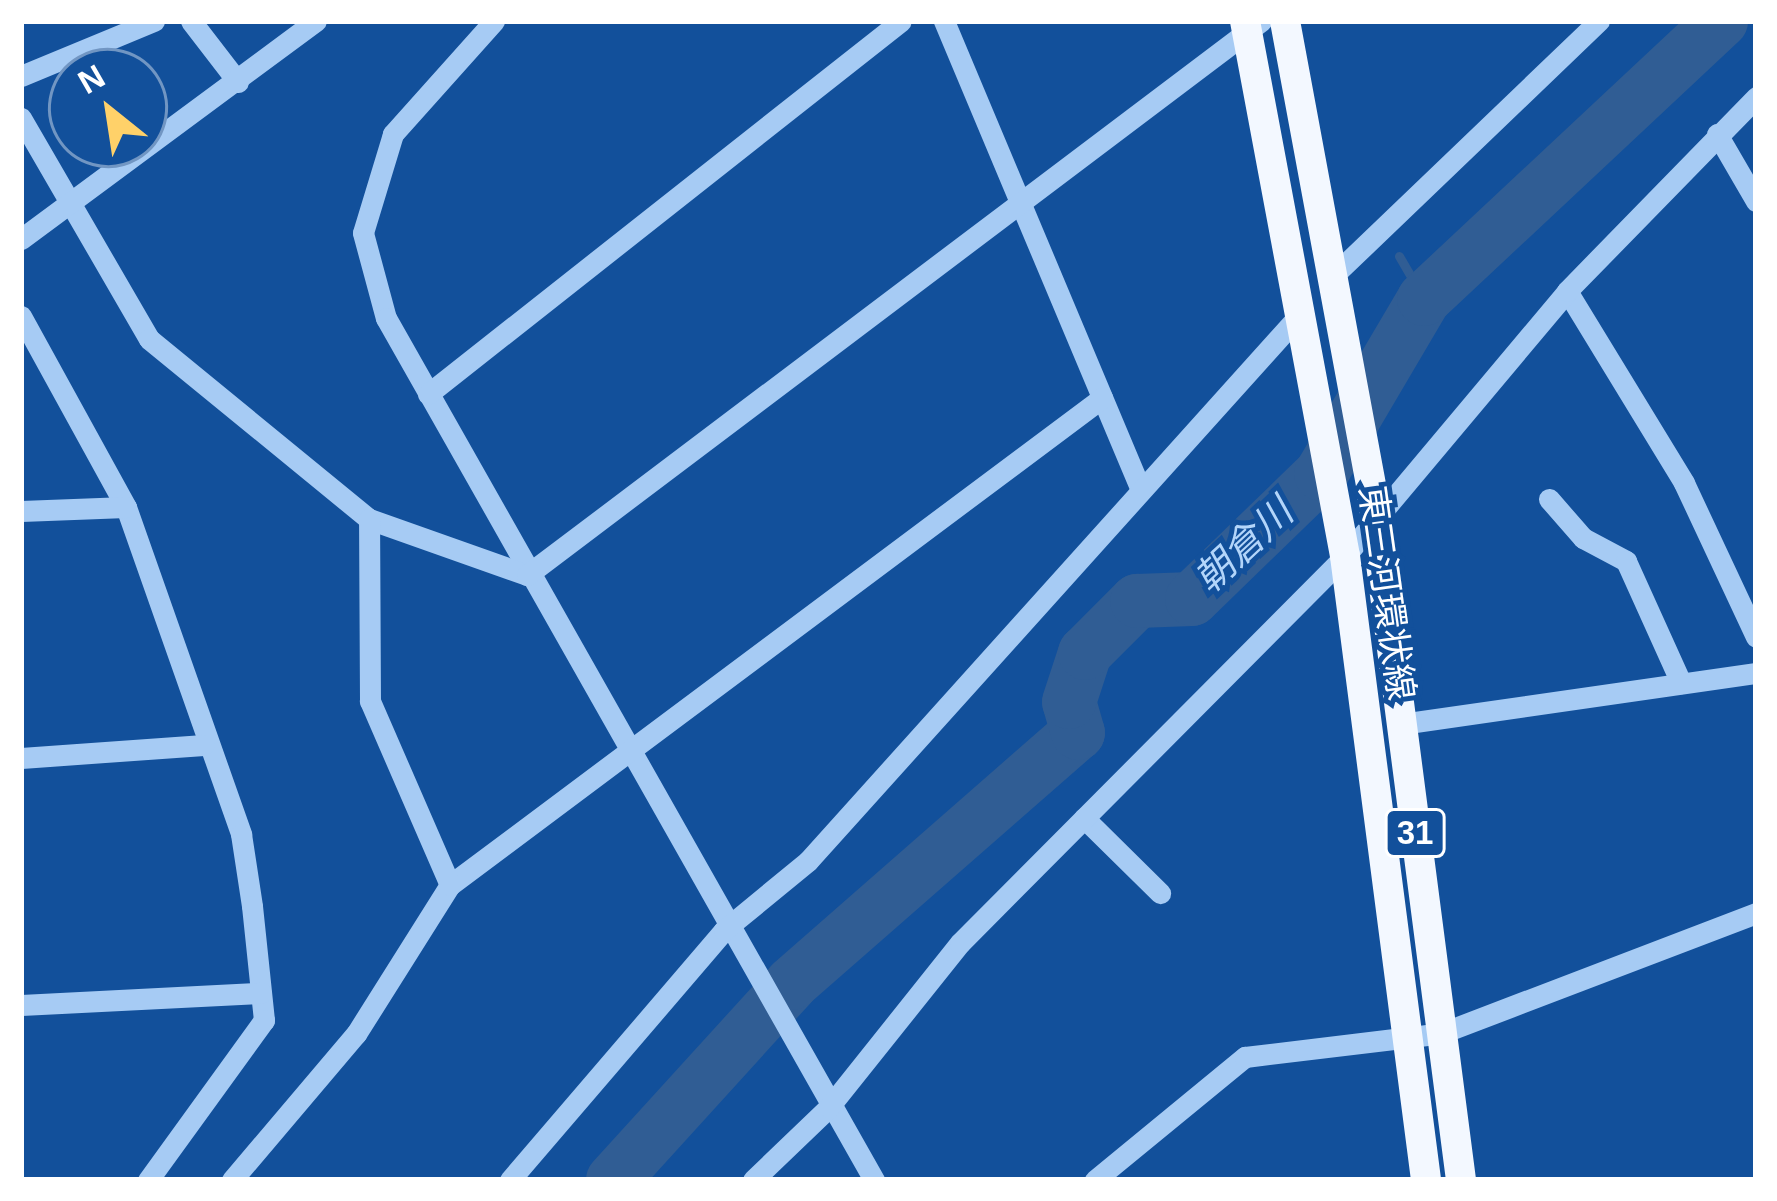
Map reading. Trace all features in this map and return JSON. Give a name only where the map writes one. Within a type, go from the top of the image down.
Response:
[{"type":"main road","name":"東三河環状線","points":[[1285,21],[1338,286],[1371,487],[1462,1180]]},
{"type":"main road","name":"東三河環状線","points":[[1252,26],[1345,556],[1426,1180]]},
{"type":"street","points":[[21,76],[154,21]]},
{"type":"street","points":[[191,21],[238,82]]},
{"type":"street","points":[[21,239],[316,21]]},
{"type":"street","points":[[494,21],[393,134],[364,233],[386,318],[737,954],[874,1180]]},
{"type":"street","points":[[428,394],[901,21]]},
{"type":"street","points":[[944,21],[1141,490]]},
{"type":"street","points":[[1338,286],[1599,21]]},
{"type":"street","points":[[527,575],[1252,26]]},
{"type":"street","points":[[754,1180],[960,943],[1345,556],[1567,291],[1756,97]]},
{"type":"street","points":[[21,118],[68,208],[149,339],[369,519],[527,575]]},
{"type":"street","points":[[1717,134],[1756,201]]},
{"type":"street","points":[[1567,291],[1684,483],[1756,638]]},
{"type":"street","points":[[21,316],[126,507],[204,745],[241,834],[264,1019],[148,1180]]},
{"type":"street","points":[[510,1180],[724,930],[808,861],[1141,490],[1304,319]]},
{"type":"street","points":[[232,1180],[342,1052],[450,885],[1102,398]]},
{"type":"street","points":[[1549,500],[1583,538],[1626,561],[1681,682]]},
{"type":"street","points":[[21,512],[126,507]]},
{"type":"street","points":[[369,519],[370,700],[450,885]]},
{"type":"street","points":[[1401,724],[1756,673]]},
{"type":"street","points":[[21,758],[204,745]]},
{"type":"street","points":[[1084,818],[1160,893]]},
{"type":"street","points":[[1095,1180],[1245,1057],[1442,1033],[1756,913]]},
{"type":"street","points":[[21,1005],[261,993]]},
{"type":"waterway","name":"朝倉川","points":[[613,1180],[792,983],[1078,733],[1069,702],[1085,653],[1137,601],[1192,599],[1321,474],[1424,299],[1721,21]]},
{"type":"waterway","points":[[1399,256],[1424,299]]}]
